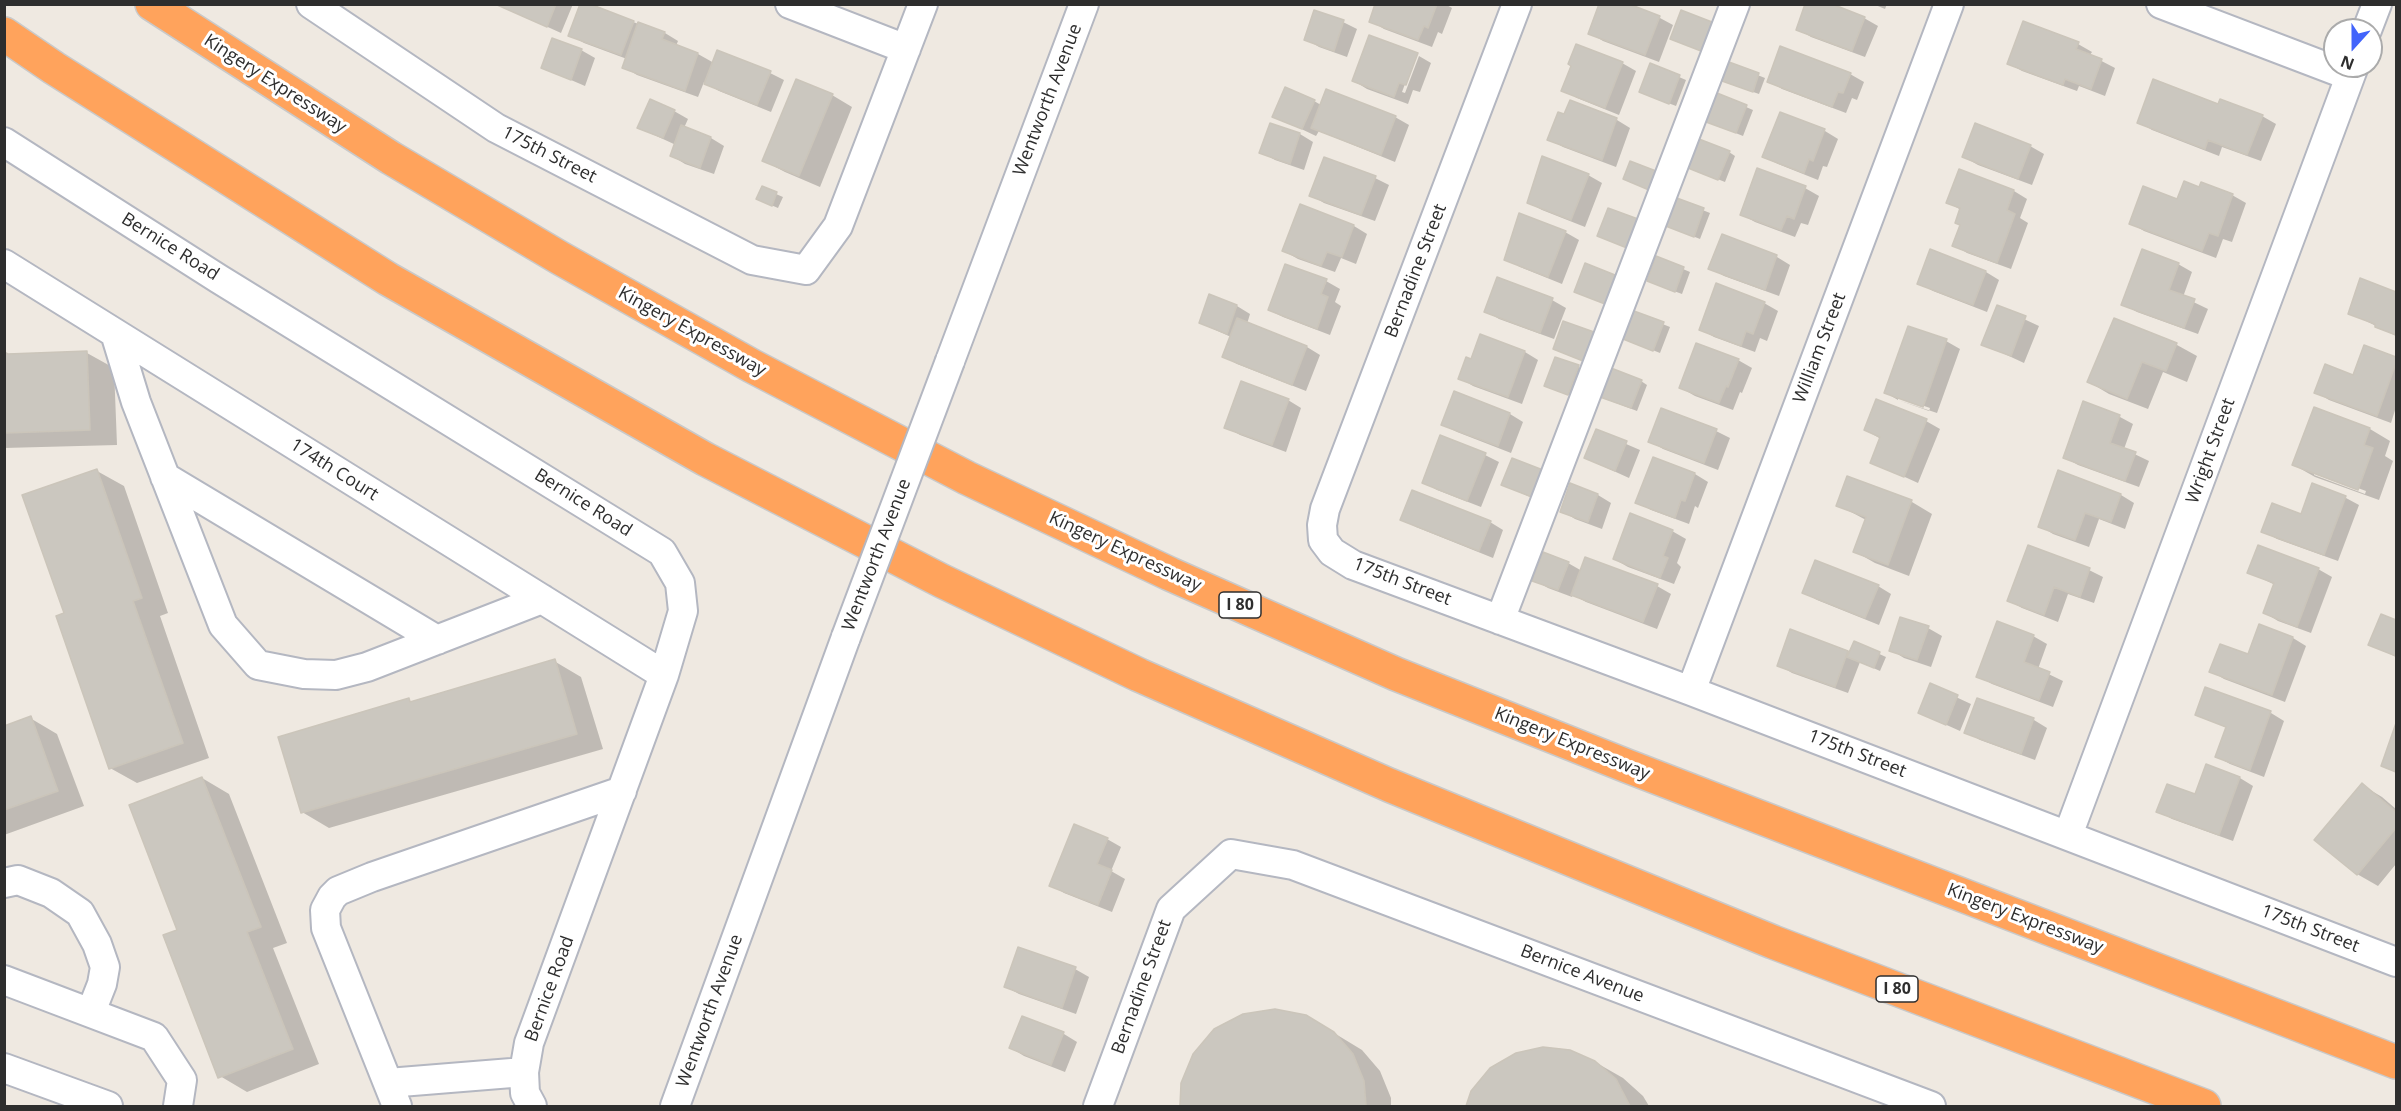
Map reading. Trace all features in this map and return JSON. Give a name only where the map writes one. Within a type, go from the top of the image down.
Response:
[{"type":"highway","name":"Kingery Expressway","points":[[152,4],[391,158],[560,258],[722,349],[967,478],[1170,574],[1396,674],[1616,762],[2397,1062]]},
{"type":"highway","name":"I 80","points":[[4,34],[388,279],[705,459],[942,581],[1139,675],[1389,785],[1783,946],[2204,1107]]},
{"type":"street","name":"175th Street","points":[[311,4],[496,128],[752,260],[806,270],[838,226],[906,49]]},
{"type":"street","points":[[790,4],[906,49],[923,4]]},
{"type":"street","name":"Wentworth Avenue","points":[[675,1107],[846,637],[1084,4]]},
{"type":"street","name":"Bernadine Street","points":[[1323,540],[1322,525],[1325,509],[1518,4]]},
{"type":"street","points":[[1500,620],[1735,4]]},
{"type":"street","name":"William Street","points":[[1691,691],[1949,4]]},
{"type":"street","points":[[2161,4],[2323,61]]},
{"type":"street","name":"Wright Street","points":[[2068,835],[2349,78]]},
{"type":"street","name":"Bernice Road","points":[[4,142],[219,279],[662,552],[680,583],[683,611],[664,675],[529,1044],[524,1072],[525,1093],[532,1107]]},
{"type":"street","name":"174th Court","points":[[4,264],[664,675]]},
{"type":"street","points":[[115,333],[136,402],[223,625],[258,664],[304,674],[336,675],[367,667],[542,599]]},
{"type":"street","points":[[165,477],[437,640]]},
{"type":"street","name":"175th Street","points":[[1323,540],[1332,552],[1353,565],[1691,691],[2397,962]]},
{"type":"street","points":[[524,1072],[393,1095],[326,928],[326,910],[338,891],[372,877],[622,791]]},
{"type":"street","name":"Bernadine Street","points":[[1098,1107],[1171,909],[1231,854]]},
{"type":"street","name":"Bernice Avenue","points":[[1231,854],[1293,865],[1931,1107]]},
{"type":"street","points":[[4,883],[18,880],[51,893],[80,913],[97,944],[105,967],[102,984],[91,1012]]},
{"type":"street","points":[[4,980],[154,1037],[182,1080],[178,1107]]},
{"type":"street","points":[[4,1068],[108,1107]]},
{"type":"building","points":[[495,4],[556,4],[547,27]]},
{"type":"building","points":[[580,4],[590,4],[634,21],[621,55],[568,36]]},
{"type":"building","points":[[1375,4],[1437,4],[1428,28],[1424,26],[1418,40],[1369,22]]},
{"type":"building","points":[[1599,4],[1629,4],[1660,16],[1645,55],[1588,34]]},
{"type":"building","points":[[1805,4],[1832,4],[1865,17],[1852,51],[1796,30]]},
{"type":"building","points":[[1314,10],[1344,20],[1334,51],[1304,40]]},
{"type":"building","points":[[1681,10],[1712,22],[1701,51],[1670,39]]},
{"type":"building","points":[[2023,21],[2079,42],[2076,49],[2102,59],[2091,89],[2065,79],[2063,85],[2007,64]]},
{"type":"building","points":[[638,22],[665,32],[662,39],[698,53],[685,91],[622,68]]},
{"type":"building","points":[[1369,35],[1418,53],[1406,85],[1399,83],[1394,97],[1352,81]]},
{"type":"building","points":[[552,38],[582,49],[571,80],[541,68]]},
{"type":"building","points":[[1576,44],[1623,62],[1605,108],[1561,91],[1571,66],[1568,64]]},
{"type":"building","points":[[1780,46],[1851,73],[1843,93],[1838,92],[1832,107],[1767,82]]},
{"type":"building","points":[[717,50],[771,71],[757,105],[704,84]]},
{"type":"building","points":[[1729,62],[1759,73],[1753,92],[1722,81]]},
{"type":"building","points":[[1650,63],[1680,75],[1669,104],[1639,92]]},
{"type":"building","points":[[796,79],[833,94],[799,176],[762,161]]},
{"type":"building","points":[[2153,79],[2218,104],[2220,99],[2263,115],[2247,155],[2208,140],[2205,149],[2137,123]]},
{"type":"building","points":[[1285,87],[1315,100],[1302,129],[1272,117]]},
{"type":"building","points":[[1326,89],[1396,116],[1381,155],[1311,128]]},
{"type":"building","points":[[1717,93],[1747,105],[1736,133],[1706,122]]},
{"type":"building","points":[[650,99],[675,110],[663,138],[637,128]]},
{"type":"building","points":[[1570,100],[1617,118],[1602,160],[1547,140],[1558,112],[1564,114]]},
{"type":"building","points":[[1780,112],[1825,129],[1813,161],[1809,159],[1804,173],[1762,157]]},
{"type":"building","points":[[1270,123],[1300,133],[1290,164],[1259,153]]},
{"type":"building","points":[[1975,123],[2031,145],[2018,179],[1962,157]]},
{"type":"building","points":[[681,125],[711,137],[700,168],[670,156]]},
{"type":"building","points":[[1699,139],[1730,151],[1718,180],[1688,168]]},
{"type":"building","points":[[1542,156],[1589,174],[1571,220],[1527,203]]},
{"type":"building","points":[[1324,157],[1376,176],[1361,215],[1309,196]]},
{"type":"building","points":[[1630,161],[1656,171],[1649,190],[1623,179]]},
{"type":"building","points":[[1757,168],[1806,186],[1794,219],[1787,216],[1781,230],[1740,215]]},
{"type":"building","points":[[1959,169],[2014,190],[2007,210],[2015,214],[1997,263],[1952,246],[1960,225],[1955,223],[1960,208],[1946,203]]},
{"type":"building","points":[[2184,181],[2199,187],[2201,182],[2233,194],[2218,236],[2209,233],[2202,251],[2129,224],[2143,186],[2177,199]]},
{"type":"building","points":[[762,186],[777,192],[772,206],[756,199]]},
{"type":"building","points":[[1674,197],[1704,208],[1694,237],[1663,225]]},
{"type":"building","points":[[1300,204],[1354,225],[1342,257],[1327,252],[1321,266],[1282,251]]},
{"type":"building","points":[[1608,208],[1638,219],[1627,248],[1597,236]]},
{"type":"building","points":[[1519,213],[1566,231],[1548,277],[1504,260]]},
{"type":"building","points":[[1722,234],[1777,255],[1765,290],[1708,269]]},
{"type":"building","points":[[1930,249],[1986,271],[1973,305],[1917,284]]},
{"type":"building","points":[[2142,249],[2179,263],[2169,290],[2195,299],[2184,328],[2121,305]]},
{"type":"building","points":[[1656,256],[1684,267],[1675,292],[1647,281]]},
{"type":"building","points":[[1585,263],[1615,275],[1605,304],[1574,292]]},
{"type":"building","points":[[1285,264],[1327,279],[1321,294],[1328,297],[1317,329],[1268,310]]},
{"type":"building","points":[[1497,277],[1553,298],[1540,333],[1484,312]]},
{"type":"building","points":[[2360,278],[2396,292],[2396,335],[2348,314]]},
{"type":"building","points":[[1716,283],[1765,302],[1753,334],[1746,331],[1741,346],[1699,330]]},
{"type":"building","points":[[1209,294],[1237,305],[1227,334],[1199,323]]},
{"type":"building","points":[[1997,305],[2026,316],[2011,356],[1981,345]]},
{"type":"building","points":[[1634,311],[1664,322],[1653,351],[1623,339]]},
{"type":"building","points":[[1237,318],[1307,346],[1292,385],[1222,357]]},
{"type":"building","points":[[2114,318],[2177,343],[2166,371],[2142,362],[2127,399],[2087,382]]},
{"type":"building","points":[[1563,321],[1594,332],[1583,361],[1553,349]]},
{"type":"building","points":[[1908,326],[1947,339],[1923,407],[1884,393]]},
{"type":"building","points":[[1480,334],[1525,351],[1508,397],[1458,379],[1466,357],[1471,359]]},
{"type":"building","points":[[1696,343],[1739,359],[1719,403],[1679,388]]},
{"type":"building","points":[[2364,345],[2396,357],[2396,363],[2377,416],[2314,393],[2325,364],[2353,375]]},
{"type":"building","points":[[87,351],[90,430],[4,433],[4,352],[8,354]]},
{"type":"building","points":[[1555,357],[1579,365],[1568,395],[1544,386]]},
{"type":"building","points":[[1611,368],[1642,380],[1631,408],[1600,397]]},
{"type":"building","points":[[1241,381],[1289,399],[1272,445],[1224,428]]},
{"type":"building","points":[[1454,391],[1510,413],[1498,446],[1441,425]]},
{"type":"building","points":[[1876,399],[1927,419],[1904,477],[1870,463],[1880,437],[1864,430]]},
{"type":"building","points":[[2083,401],[2120,415],[2110,443],[2136,452],[2125,481],[2063,458]]},
{"type":"building","points":[[2314,407],[2370,428],[2364,445],[2373,448],[2358,490],[2292,465]]},
{"type":"building","points":[[1661,408],[1717,429],[1704,463],[1648,442]]},
{"type":"building","points":[[1596,429],[1627,441],[1615,471],[1584,458]]},
{"type":"building","points":[[1440,435],[1486,453],[1467,501],[1422,483]]},
{"type":"building","points":[[1653,457],[1695,473],[1685,501],[1681,500],[1675,518],[1635,503]]},
{"type":"building","points":[[1512,458],[1543,470],[1532,497],[1501,485]]},
{"type":"building","points":[[97,469],[142,598],[133,601],[183,743],[109,769],[56,616],[64,613],[22,495]]},
{"type":"building","points":[[2058,470],[2121,494],[2111,522],[2085,513],[2075,540],[2038,527]]},
{"type":"building","points":[[1847,476],[1912,500],[1888,565],[1853,552],[1866,517],[1836,506]]},
{"type":"building","points":[[1570,483],[1598,494],[1588,522],[1560,512]]},
{"type":"building","points":[[2312,483],[2346,496],[2324,555],[2261,532],[2272,503],[2301,514]]},
{"type":"building","points":[[1412,490],[1491,521],[1479,551],[1400,520]]},
{"type":"building","points":[[1630,513],[1673,530],[1663,556],[1668,558],[1660,578],[1613,559]]},
{"type":"building","points":[[2028,545],[2090,568],[2080,597],[2054,587],[2044,615],[2007,601]]},
{"type":"building","points":[[2258,545],[2319,568],[2297,627],[2263,613],[2274,583],[2247,573]]},
{"type":"building","points":[[1543,552],[1569,562],[1558,590],[1532,581]]},
{"type":"building","points":[[1585,557],[1658,584],[1643,622],[1571,595]]},
{"type":"building","points":[[1815,560],[1879,585],[1865,618],[1802,593]]},
{"type":"building","points":[[2381,614],[2396,620],[2396,656],[2368,645]]},
{"type":"building","points":[[1900,617],[1929,626],[1917,660],[1889,651]]},
{"type":"building","points":[[1997,621],[2034,635],[2024,662],[2050,672],[2039,700],[1976,677]]},
{"type":"building","points":[[2259,624],[2293,637],[2272,695],[2209,672],[2220,644],[2248,654]]},
{"type":"building","points":[[1790,629],[1848,651],[1835,687],[1777,666]]},
{"type":"building","points":[[1854,641],[1880,652],[1874,668],[1847,657]]},
{"type":"building","points":[[555,659],[577,734],[301,813],[278,737],[409,698],[410,702]]},
{"type":"building","points":[[1930,683],[1958,695],[1946,725],[1918,713]]},
{"type":"building","points":[[2205,687],[2271,711],[2250,770],[2215,757],[2226,727],[2195,715]]},
{"type":"building","points":[[1977,698],[2034,718],[2021,754],[1964,733]]},
{"type":"building","points":[[31,716],[58,791],[4,810],[4,726]]},
{"type":"building","points":[[2396,723],[2396,772],[2381,766]]},
{"type":"building","points":[[2206,764],[2240,777],[2219,835],[2156,812],[2167,784],[2195,794]]},
{"type":"building","points":[[202,777],[261,927],[247,932],[293,1049],[218,1078],[163,935],[177,930],[129,805]]},
{"type":"building","points":[[2362,783],[2396,812],[2396,828],[2357,875],[2314,840]]},
{"type":"building","points":[[1074,824],[1108,838],[1097,864],[1112,870],[1098,905],[1049,886]]},
{"type":"building","points":[[1018,947],[1076,967],[1062,1008],[1004,987]]},
{"type":"building","points":[[1275,1009],[1306,1015],[1334,1032],[1353,1054],[1364,1081],[1366,1106],[1180,1106],[1181,1083],[1193,1054],[1214,1029],[1243,1014]]},
{"type":"building","points":[[1022,1016],[1064,1032],[1051,1065],[1009,1048]]},
{"type":"building","points":[[1543,1047],[1570,1050],[1595,1061],[1616,1079],[1630,1106],[1466,1106],[1471,1091],[1490,1068],[1516,1053]]}]
